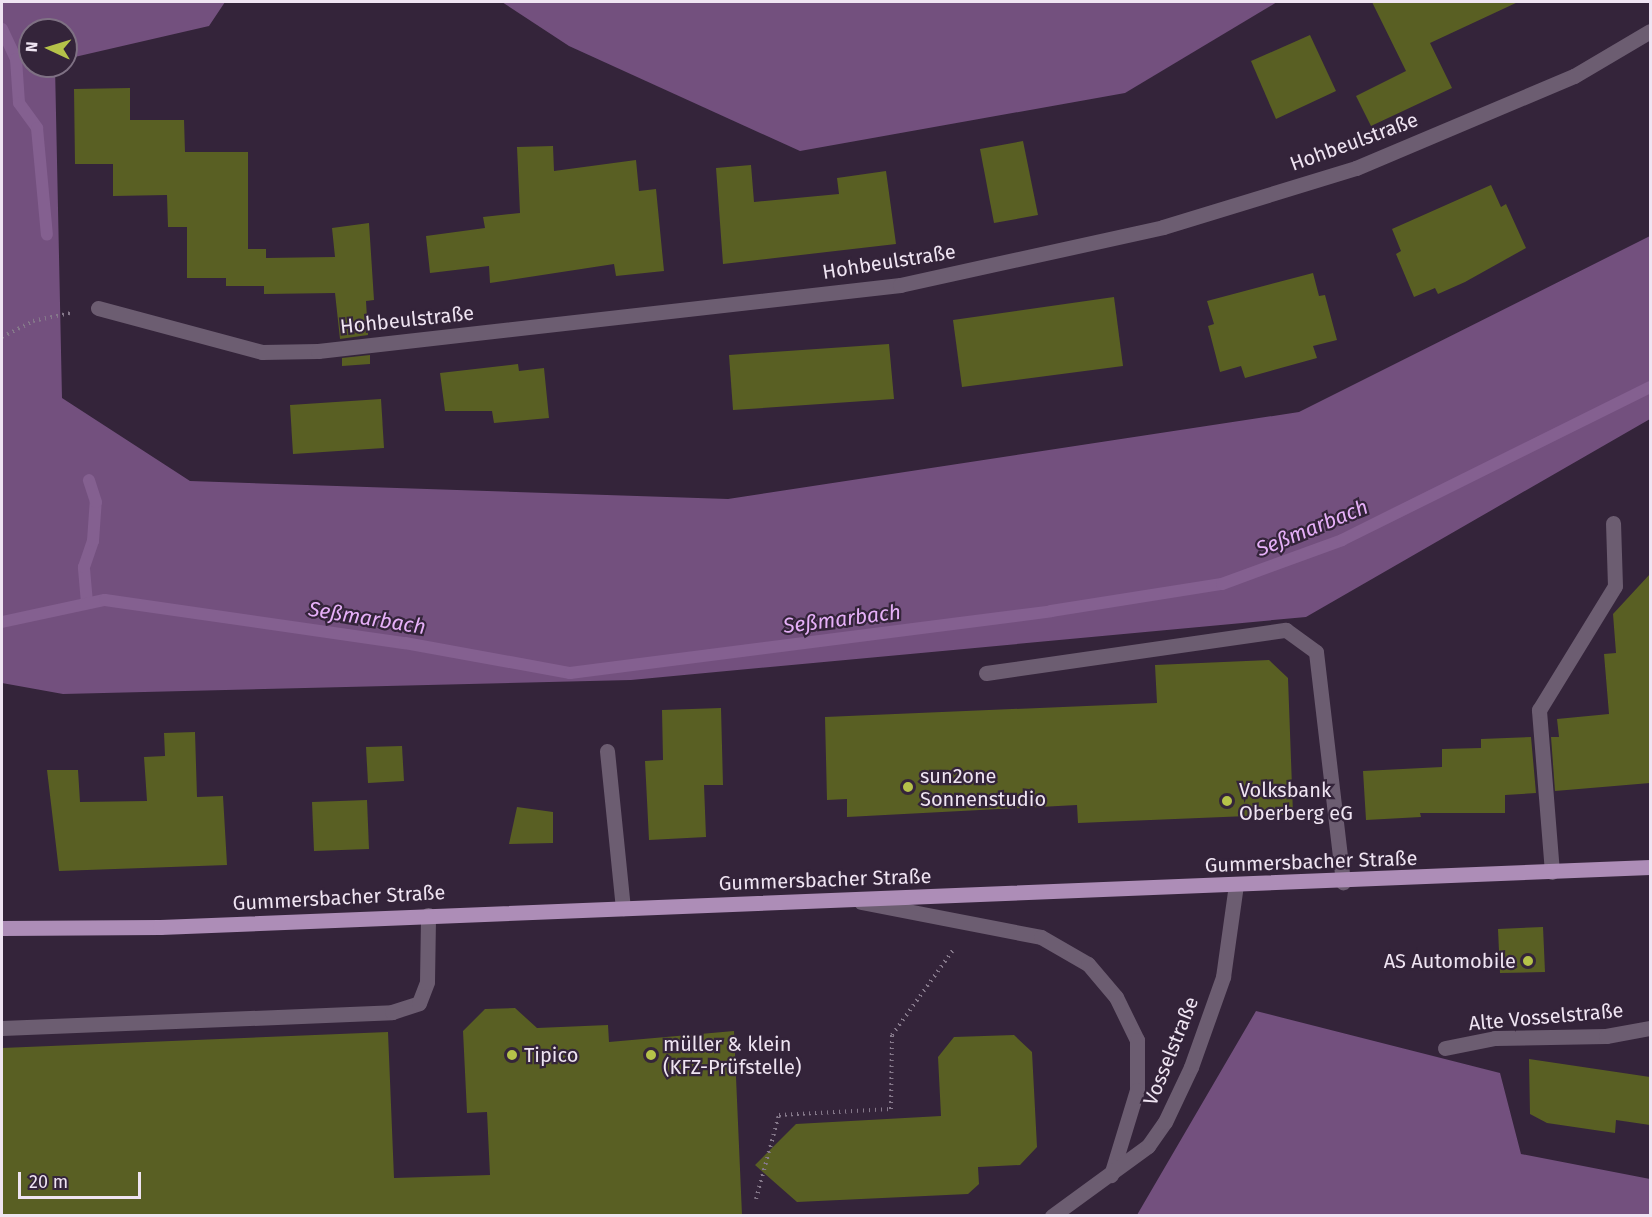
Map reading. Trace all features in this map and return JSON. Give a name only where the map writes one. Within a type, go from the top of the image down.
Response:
[{"type":"main road","name":"Gummersbacher Straße","points":[[2,928],[160,927],[428,915],[1343,882],[1650,867]]},
{"type":"street","name":"Hohbeulstraße","points":[[98,308],[262,352],[318,351],[900,285],[1162,228],[1356,168],[1574,76],[1650,31]]},
{"type":"street","points":[[1551,872],[1539,710],[1615,586],[1613,523]]},
{"type":"street","points":[[986,674],[1286,630],[1316,652],[1343,882]]},
{"type":"street","points":[[607,751],[623,908]]},
{"type":"street","name":"Vosselstraße","points":[[1052,1215],[1111,1175],[1148,1146],[1191,1067],[1223,977],[1236,885]]},
{"type":"street","points":[[852,901],[973,921],[1041,937],[1088,964],[1116,997],[1137,1040],[1137,1090],[1111,1175]]},
{"type":"street","points":[[2,1028],[392,1011],[419,1003],[427,982],[428,915]]},
{"type":"street","name":"Alte Vosselstraße","points":[[1445,1048],[1495,1038],[1606,1036],[1650,1028]]},
{"type":"path","points":[[2,337],[33,321],[98,308]]},
{"type":"path","points":[[756,1199],[779,1115],[891,1109],[892,1035],[973,921]]},
{"type":"shaded area","points":[[2,2],[225,2],[209,26],[78,56],[78,18],[18,18],[18,78],[55,78],[62,398],[190,481],[728,499],[1299,412],[1650,236],[1650,419],[1306,617],[631,680],[63,694],[2,683]]},
{"type":"shaded area","points":[[502,2],[1277,2],[1125,93],[800,151],[569,46]]},
{"type":"shaded area","points":[[1256,1011],[1500,1073],[1521,1154],[1650,1179],[1650,1215],[1137,1215]]},
{"type":"building","points":[[1372,2],[1518,2],[1430,43],[1452,88],[1371,126],[1356,96],[1406,71]]},
{"type":"building","points":[[1310,35],[1336,91],[1276,119],[1251,61]]},
{"type":"building","points":[[130,88],[130,120],[184,120],[185,152],[248,152],[248,249],[266,249],[266,258],[335,257],[332,228],[369,223],[374,300],[366,301],[368,335],[340,339],[335,293],[264,294],[264,286],[226,286],[226,278],[187,278],[187,227],[168,227],[167,195],[113,196],[113,164],[75,164],[74,89]]},
{"type":"building","points":[[1023,141],[1038,215],[994,223],[980,149]]},
{"type":"building","points":[[553,146],[554,171],[636,160],[639,191],[656,189],[664,271],[616,276],[614,264],[490,283],[489,266],[430,273],[426,236],[485,228],[483,217],[520,213],[517,147]]},
{"type":"building","points":[[751,165],[754,202],[839,194],[837,178],[886,171],[896,244],[723,264],[716,168]]},
{"type":"building","points":[[1491,185],[1501,207],[1506,204],[1526,248],[1465,282],[1438,294],[1435,288],[1414,297],[1396,254],[1401,251],[1392,229]]},
{"type":"building","points":[[1313,273],[1319,296],[1325,295],[1337,340],[1313,346],[1317,358],[1245,378],[1241,366],[1220,372],[1208,326],[1214,324],[1207,301]]},
{"type":"building","points":[[1114,297],[1123,366],[962,387],[953,320]]},
{"type":"building","points":[[889,344],[894,399],[733,410],[729,355]]},
{"type":"building","points":[[370,355],[370,364],[342,366],[342,358]]},
{"type":"building","points":[[518,364],[519,371],[544,368],[549,418],[494,423],[492,411],[445,411],[440,373]]},
{"type":"building","points":[[381,399],[384,448],[293,454],[290,405]]},
{"type":"building","points":[[1650,574],[1650,783],[1555,791],[1551,737],[1559,737],[1557,719],[1609,714],[1604,654],[1616,653],[1613,614]]},
{"type":"building","points":[[1269,660],[1288,678],[1293,814],[1078,823],[1077,805],[847,817],[847,799],[827,800],[825,717],[1157,703],[1155,665]]},
{"type":"building","points":[[721,708],[723,785],[704,785],[706,837],[649,840],[645,761],[663,760],[662,710]]},
{"type":"building","points":[[195,732],[197,797],[223,796],[227,865],[59,871],[47,770],[78,770],[80,802],[147,801],[144,757],[165,756],[164,733]]},
{"type":"building","points":[[1531,737],[1536,793],[1505,795],[1505,813],[1420,813],[1421,817],[1366,820],[1363,771],[1442,767],[1442,749],[1481,748],[1481,739]]},
{"type":"building","points":[[402,746],[404,781],[368,783],[366,747]]},
{"type":"building","points":[[367,800],[369,849],[314,851],[312,802]]},
{"type":"building","points":[[517,807],[553,812],[553,843],[509,844]]},
{"type":"building","points":[[1543,927],[1545,972],[1500,973],[1498,929]]},
{"type":"building","points":[[515,1008],[537,1028],[608,1025],[609,1042],[734,1031],[742,1215],[2,1215],[2,1048],[388,1032],[394,1178],[490,1175],[487,1112],[467,1113],[463,1031],[485,1009]]},
{"type":"building","points":[[1014,1035],[1032,1052],[1037,1147],[1020,1165],[978,1167],[979,1184],[968,1194],[797,1202],[755,1165],[796,1124],[941,1116],[938,1057],[954,1037]]},
{"type":"building","points":[[1529,1059],[1650,1077],[1650,1125],[1616,1120],[1615,1133],[1547,1123],[1530,1114]]},
{"type":"waterway","points":[[2,29],[16,59],[19,103],[37,128],[47,235]]},
{"type":"waterway","name":"Seßmarbach","points":[[2,622],[105,600],[405,643],[570,673],[1051,611],[1222,584],[1342,540],[1650,387]]},
{"type":"waterway","points":[[87,603],[84,567],[93,541],[96,502],[89,480]]},
{"type":"place","name":"sun2one Sonnenstudio","points":[[908,787]]},
{"type":"place","name":"Volksbank Oberberg eG","points":[[1227,801]]},
{"type":"place","name":"AS Automobile","points":[[1528,961]]},
{"type":"place","name":"Tipico","points":[[512,1055]]},
{"type":"place","name":"müller & klein (KFZ-Prüfstelle)","points":[[651,1055]]}]
